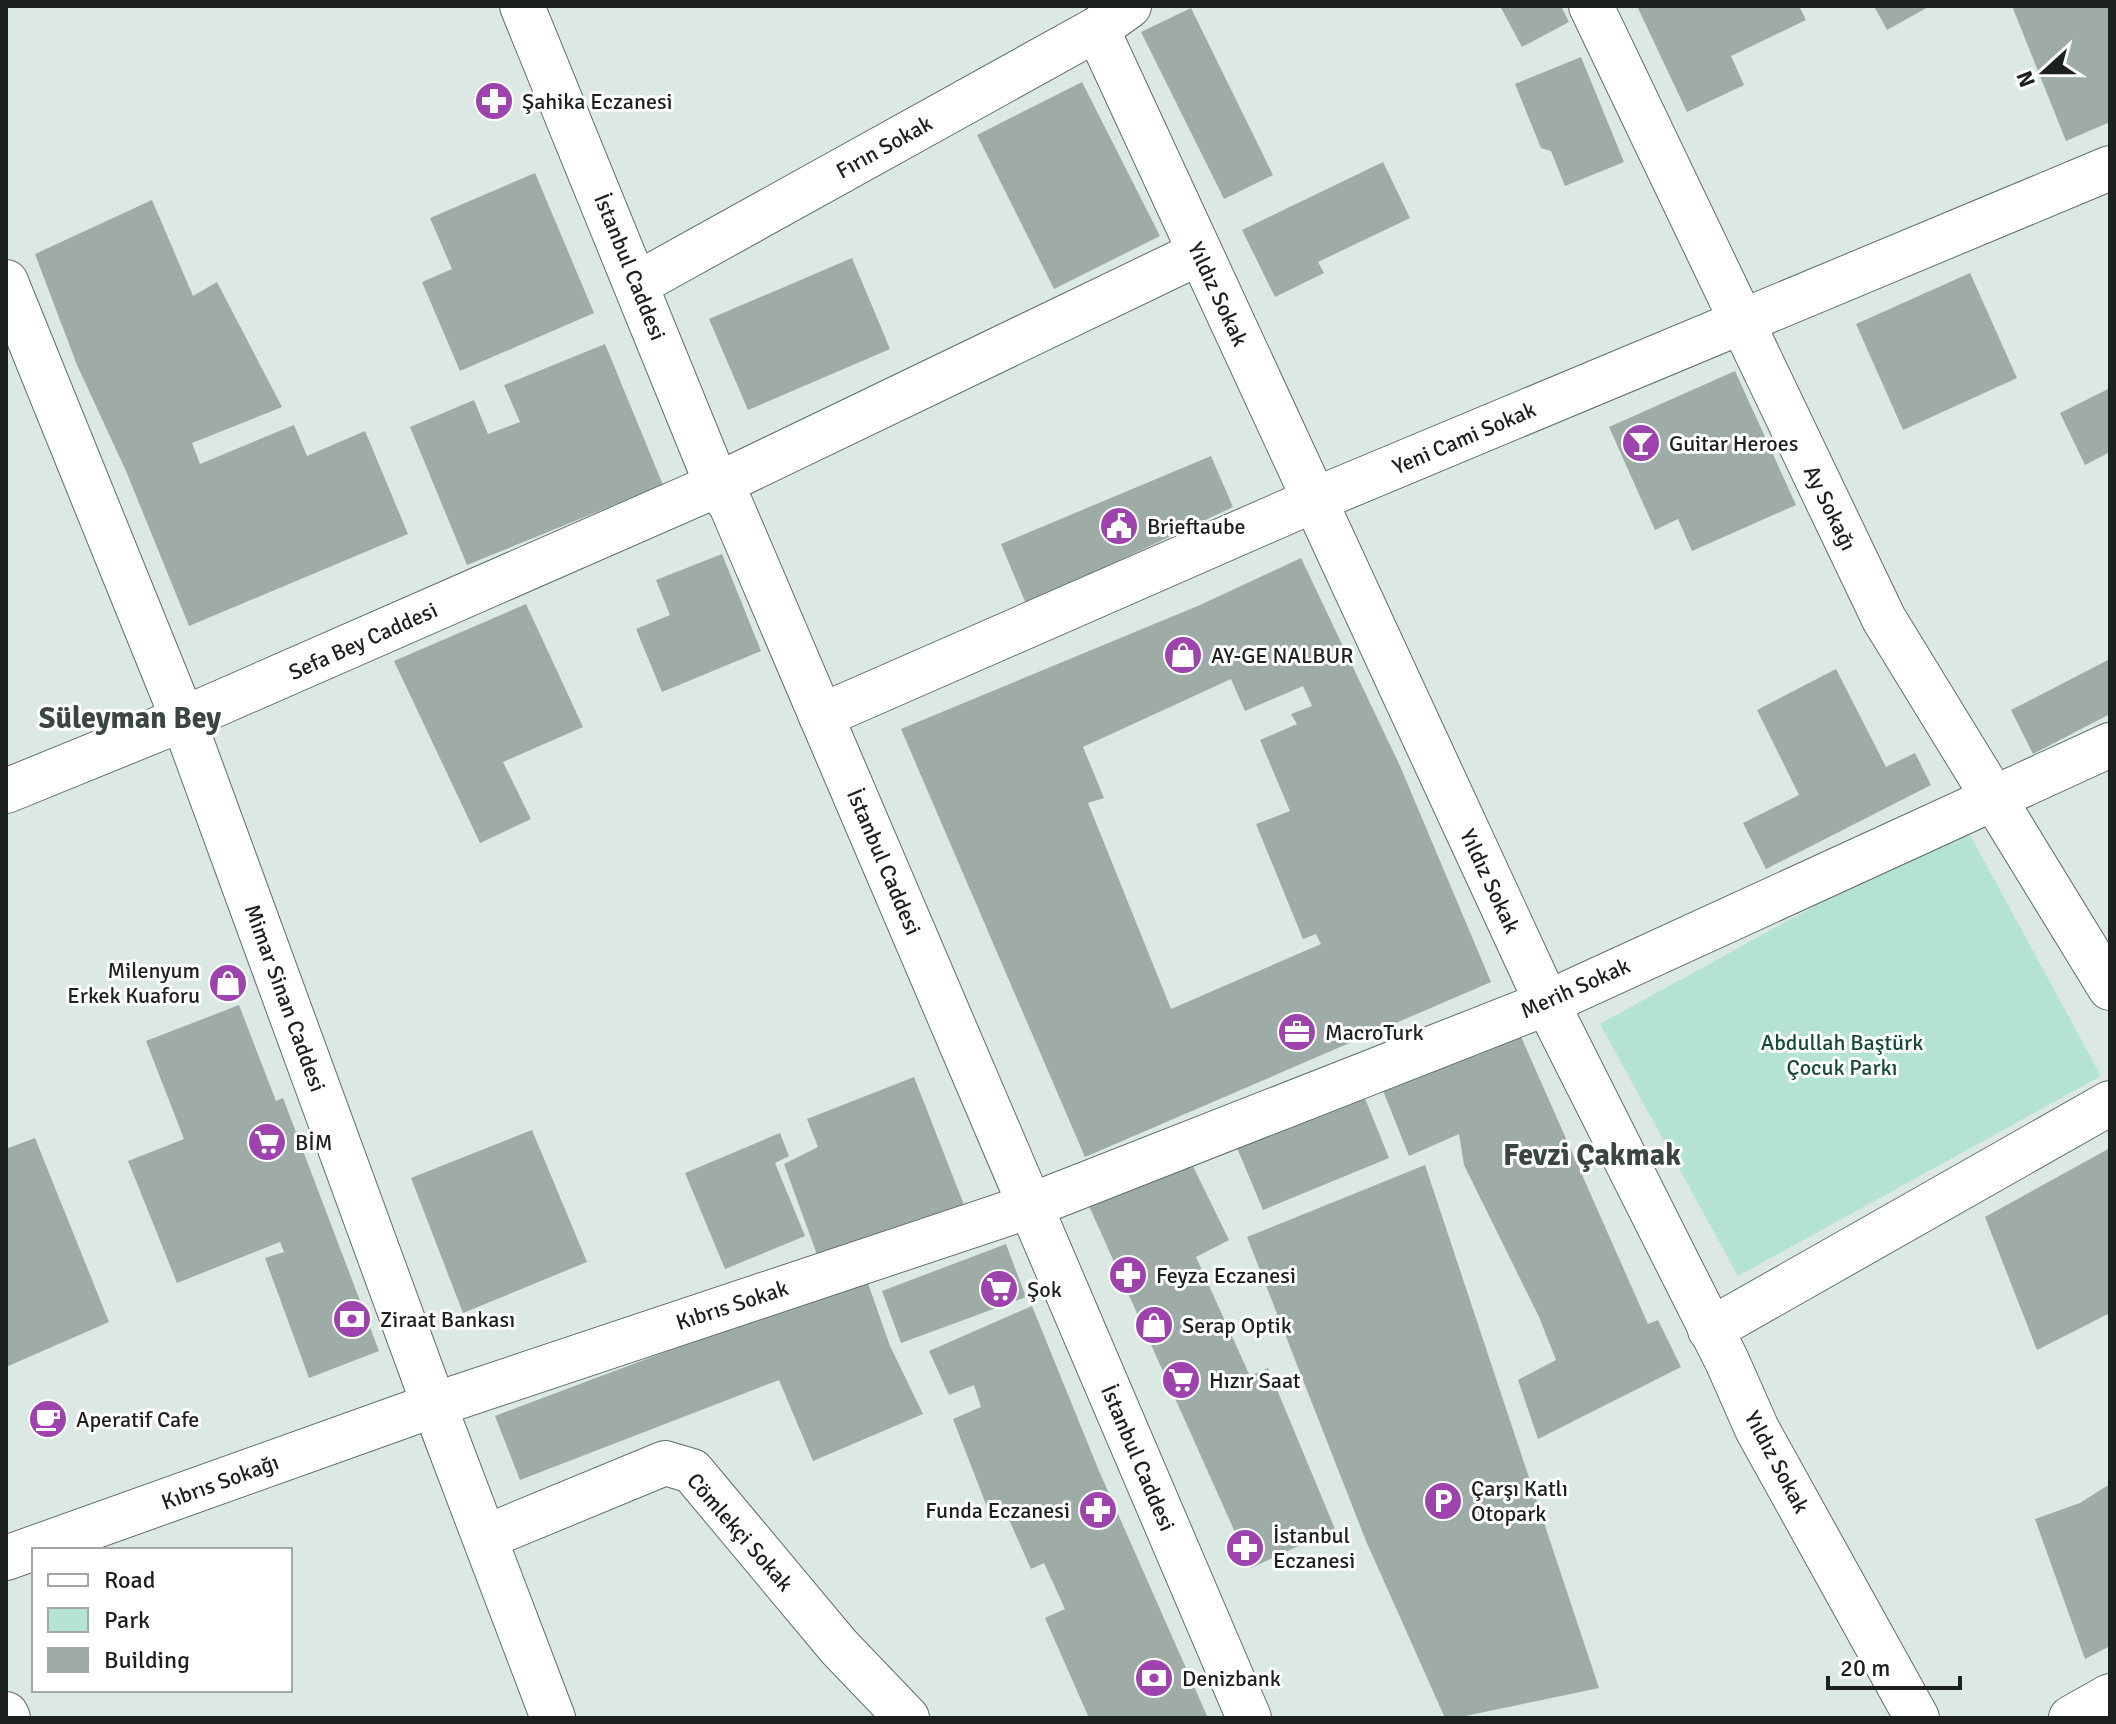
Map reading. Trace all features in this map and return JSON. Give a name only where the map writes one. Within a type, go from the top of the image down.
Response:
[{"type":"street","name":"İstanbul Caddesi","points":[[522,6],[717,485],[731,505],[1249,1718]]},
{"type":"street","name":"Ay Sokağı","points":[[1591,6],[1884,619],[2110,988]]},
{"type":"street","name":"Fırın Sokak","points":[[637,284],[1113,17]]},
{"type":"street","name":"Yıldız Sokak","points":[[1113,17],[1199,253],[1547,1003],[1757,1429],[1917,1718]]},
{"type":"street","name":"Yeni Cami Sokak","points":[[821,716],[1312,501],[1740,322],[2104,183]]},
{"type":"street","name":"Sefa Bey Caddesi","points":[[6,791],[183,719],[717,485],[1199,253]]},
{"type":"street","name":"Mimar Sinan Caddesi","points":[[6,282],[183,719],[434,1405],[553,1718]]},
{"type":"street","name":"Merih Sokak","points":[[1030,1206],[1547,1003],[2110,745]]},
{"type":"street","points":[[1710,1330],[2110,1103]]},
{"type":"street","name":"Kıbrıs Sokak","points":[[434,1405],[1030,1206]]},
{"type":"street","name":"Kıbrıs Sokağı","points":[[34,1548],[434,1405]]},
{"type":"street","name":"Cömlekçi Sokak","points":[[486,1537],[665,1463],[692,1471],[839,1647],[907,1718]]},
{"type":"street","name":"Kıbrıs Sokağı","points":[[6,1558],[32,1549]]},
{"type":"street","points":[[2071,1718],[2110,1696]]},
{"type":"green space","name":"Abdullah Baştürk Çocuk Parkı","points":[[1964,824],[2101,1076],[1738,1276],[1600,1024]]},
{"type":"building","points":[[1500,6],[1561,6],[1569,22],[1522,47]]},
{"type":"building","points":[[1637,6],[1799,6],[1806,20],[1731,56],[1744,85],[1687,112]]},
{"type":"building","points":[[1874,6],[1930,6],[1887,30]]},
{"type":"building","points":[[2012,6],[2110,6],[2110,122],[2066,141]]},
{"type":"building","points":[[1191,8],[1273,175],[1224,199],[1141,32]]},
{"type":"building","points":[[1581,57],[1624,162],[1565,186],[1551,151],[1541,148],[1515,84]]},
{"type":"building","points":[[1082,82],[1160,236],[1054,289],[977,135]]},
{"type":"building","points":[[1383,162],[1410,218],[1318,262],[1324,273],[1275,297],[1242,230]]},
{"type":"building","points":[[535,173],[594,313],[460,371],[422,282],[452,269],[430,218]]},
{"type":"building","points":[[152,200],[193,296],[217,282],[282,407],[192,443],[200,464],[294,425],[307,456],[365,431],[408,534],[189,626],[126,471],[77,365],[35,254]]},
{"type":"building","points":[[852,258],[890,349],[748,410],[709,319]]},
{"type":"building","points":[[1970,273],[2017,378],[1903,430],[1856,324]]},
{"type":"building","points":[[605,344],[663,485],[467,565],[410,427],[474,400],[488,434],[520,422],[504,385]]},
{"type":"building","points":[[1735,371],[1796,505],[1692,551],[1678,519],[1655,530],[1609,427]]},
{"type":"building","points":[[2110,388],[2110,452],[2085,465],[2060,413]]},
{"type":"building","name":"Brieftaube","points":[[1211,456],[1233,507],[1026,604],[1001,544]]},
{"type":"building","points":[[722,554],[761,651],[662,692],[636,629],[670,615],[656,580]]},
{"type":"building","points":[[1301,558],[1400,766],[1491,982],[1085,1157],[901,729],[1200,605]],"holes":[[[1231,679],[1245,711],[1303,686],[1312,706],[1291,714],[1297,724],[1260,740],[1290,811],[1256,824],[1303,939],[1316,934],[1321,944],[1171,1009],[1088,803],[1104,798],[1083,747]]]},
{"type":"building","points":[[526,604],[583,727],[503,762],[531,819],[480,843],[394,661]]},
{"type":"building","points":[[2110,659],[2110,714],[2033,754],[2011,710]]},
{"type":"building","points":[[1836,669],[1886,767],[1915,753],[1931,785],[1766,869],[1743,823],[1799,795],[1757,710]]},
{"type":"building","points":[[239,1005],[276,1101],[283,1098],[379,1351],[309,1378],[265,1258],[284,1252],[280,1242],[177,1283],[128,1161],[184,1139],[146,1041]]},
{"type":"building","points":[[1518,1030],[1648,1324],[1658,1320],[1681,1367],[1538,1439],[1518,1380],[1556,1360],[1539,1317],[1464,1165],[1459,1134],[1409,1156],[1382,1088]]},
{"type":"building","points":[[914,1077],[968,1215],[823,1271],[784,1164],[818,1147],[807,1119]]},
{"type":"building","points":[[1362,1091],[1389,1158],[1263,1210],[1235,1143]]},
{"type":"building","points":[[532,1130],[587,1262],[463,1313],[411,1178]]},
{"type":"building","points":[[780,1133],[789,1156],[775,1163],[805,1236],[725,1269],[685,1173]]},
{"type":"building","points":[[35,1138],[109,1322],[6,1367],[6,1149]]},
{"type":"building","points":[[2110,1148],[2110,1313],[2037,1350],[1985,1217]]},
{"type":"building","points":[[1189,1158],[1229,1240],[1196,1257],[1250,1376],[1268,1368],[1335,1529],[1251,1568],[1089,1206]]},
{"type":"building","name":"Çarşı Katlı Otopark","points":[[1425,1165],[1599,1688],[1456,1718],[1445,1718],[1366,1541],[1247,1237]]},
{"type":"building","points":[[1006,1244],[1026,1297],[901,1343],[882,1291]]},
{"type":"building","points":[[864,1272],[890,1346],[923,1414],[813,1461],[779,1380],[520,1480],[495,1416],[753,1319]]},
{"type":"building","points":[[1032,1306],[1099,1471],[1208,1718],[1089,1718],[1045,1618],[1065,1609],[1044,1563],[1031,1569],[1006,1513],[992,1520],[953,1419],[981,1407],[974,1385],[949,1395],[929,1351]]},
{"type":"building","points":[[2110,1484],[2110,1646],[2085,1659],[2035,1519],[2080,1503]]},
{"type":"place","name":"Şahika Eczanesi","points":[[494,101]]},
{"type":"place","name":"Guitar Heroes","points":[[1641,443]]},
{"type":"place","name":"Brieftaube","points":[[1119,526]]},
{"type":"place","name":"AY-GE NALBUR","points":[[1183,655]]},
{"type":"place","name":"Milenyum Erkek Kuaforu","points":[[228,983]]},
{"type":"place","name":"MacroTurk","points":[[1297,1032]]},
{"type":"place","name":"BİM","points":[[267,1142]]},
{"type":"place","name":"Feyza Eczanesi","points":[[1128,1275]]},
{"type":"place","name":"Şok","points":[[999,1289]]},
{"type":"place","name":"Ziraat Bankası","points":[[352,1319]]},
{"type":"place","name":"Serap Optik","points":[[1154,1325]]},
{"type":"place","name":"Hızır Saat","points":[[1181,1380]]},
{"type":"place","name":"Aperatif Cafe","points":[[48,1419]]},
{"type":"place","name":"Çarşı Katlı Otopark","points":[[1443,1501]]},
{"type":"place","name":"Funda Eczanesi","points":[[1098,1510]]},
{"type":"place","name":"İstanbul Eczanesi","points":[[1245,1548]]},
{"type":"place","name":"Denizbank","points":[[1154,1678]]},
{"type":"district","name":"Süleyman Bey","points":[[130,718]]},
{"type":"district","name":"Fevzi Çakmak","points":[[1592,1155]]}]
